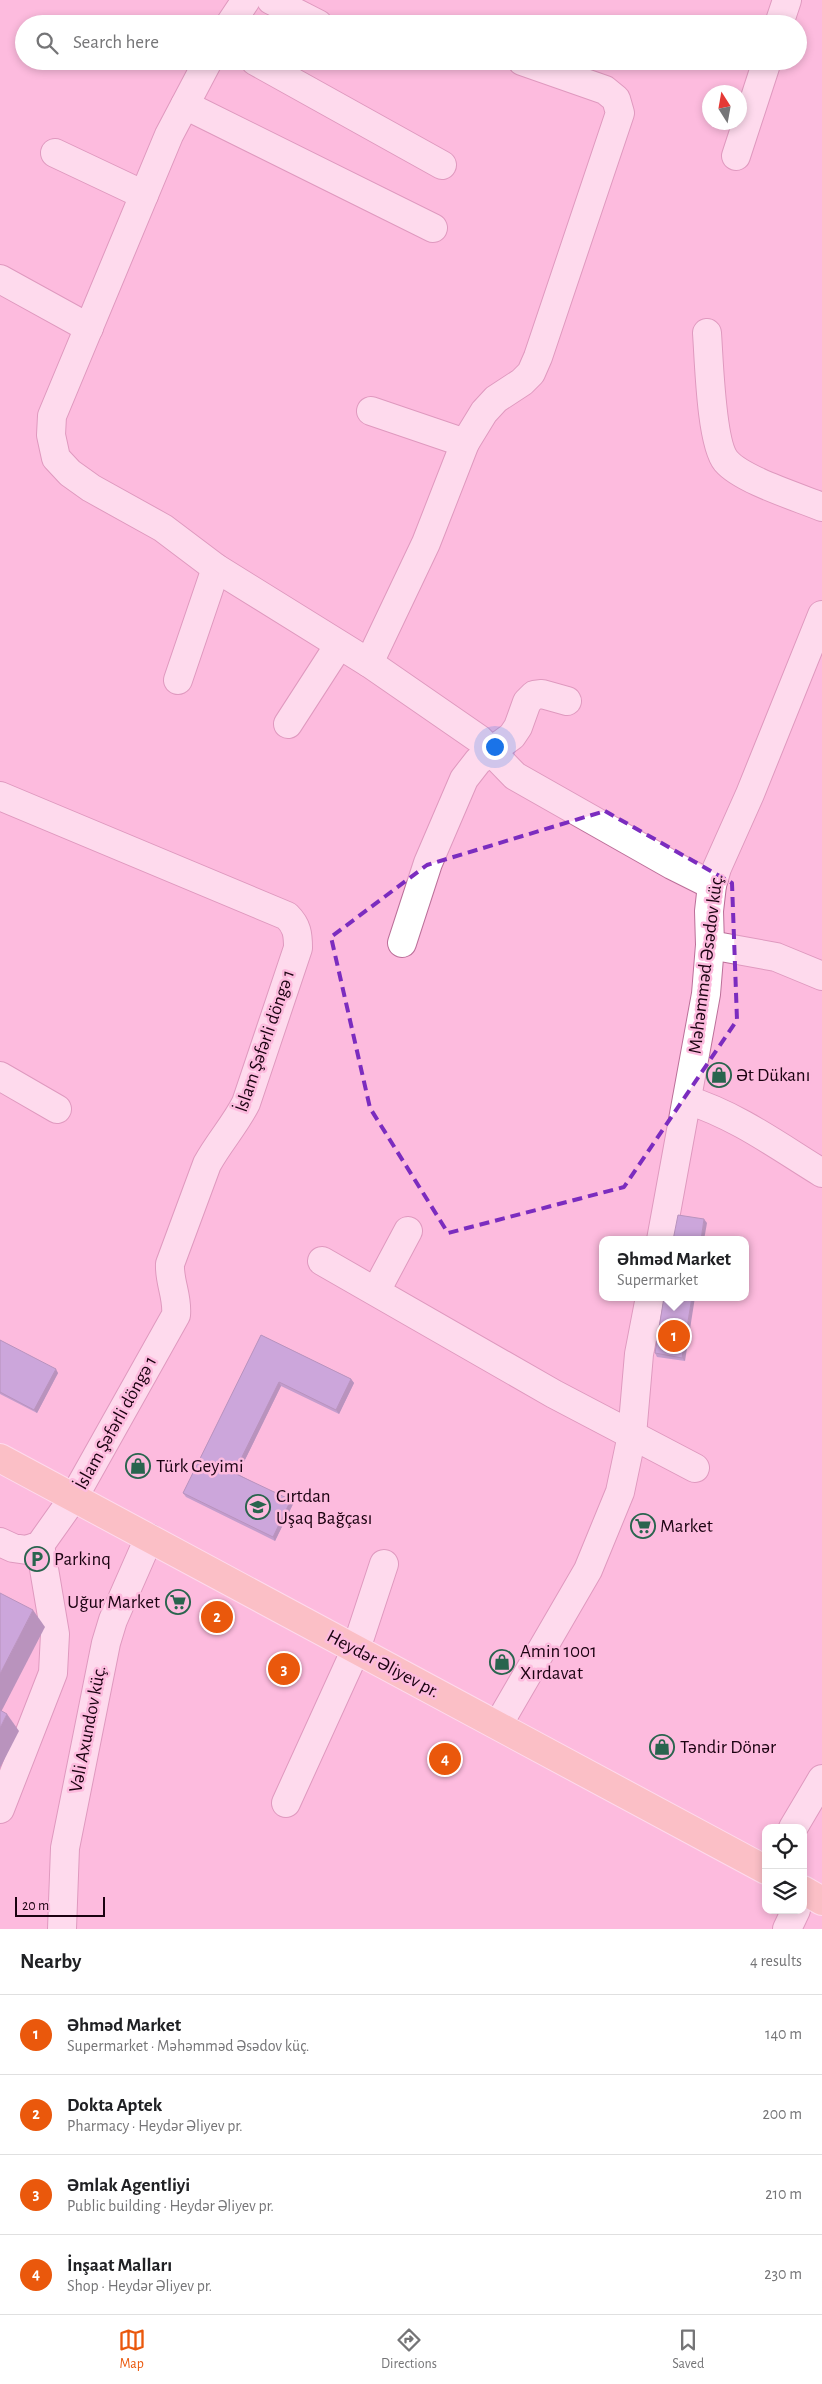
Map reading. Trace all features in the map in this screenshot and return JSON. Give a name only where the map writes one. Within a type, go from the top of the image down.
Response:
[{"type":"main road","name":"Heydər Əliyev pr.","points":[[0,1458],[764,1869]]},
{"type":"street","points":[[236,15],[246,0]]},
{"type":"street","points":[[270,0],[300,15]]},
{"type":"street","points":[[782,15],[787,0]]},
{"type":"street","points":[[203,70],[169,135],[52,416],[51,435],[56,458],[70,473],[91,488],[163,528],[216,568],[369,664],[462,726],[503,765],[525,782],[672,866],[712,885]]},
{"type":"street","points":[[271,70],[442,165]]},
{"type":"street","points":[[369,664],[426,543],[465,442],[484,412],[496,399],[522,382],[531,373],[620,113],[616,99],[606,90],[548,70]]},
{"type":"street","points":[[736,156],[764,70]]},
{"type":"street","points":[[185,104],[433,228]]},
{"type":"street","points":[[55,153],[144,195]]},
{"type":"street","points":[[0,279],[89,328]]},
{"type":"street","points":[[707,333],[717,438],[725,460],[740,473],[822,506]]},
{"type":"street","points":[[371,411],[465,442]]},
{"type":"street","points":[[178,680],[216,568]]},
{"type":"street","name":"Məhəmməd Əsədov küç.","points":[[661,1236],[706,994],[710,945],[709,911],[712,885],[717,868],[750,794],[822,615]]},
{"type":"street","points":[[288,724],[339,645]]},
{"type":"street","points":[[402,943],[428,863],[449,810],[464,780],[478,761],[512,736],[518,727],[527,702],[534,695],[542,694],[567,701]]},
{"type":"street","name":"İslam Şəfərli döngə 1","points":[[0,796],[287,916],[295,924],[298,934],[298,948],[246,1103],[237,1121],[215,1149],[170,1264],[171,1280],[177,1297],[176,1316],[74,1497],[40,1545]]},
{"type":"street","points":[[710,945],[776,957],[822,976]]},
{"type":"street","points":[[0,1076],[57,1109]]},
{"type":"street","points":[[687,1100],[710,1107],[736,1120],[822,1173]]},
{"type":"street","points":[[376,1292],[408,1231]]},
{"type":"street","points":[[322,1261],[554,1394],[695,1468]]},
{"type":"street","points":[[498,1725],[588,1570],[620,1492],[632,1435],[639,1354],[649,1301]]},
{"type":"street","name":"Vəli Axundov küç.","points":[[64,1928],[65,1848],[106,1642],[112,1620],[149,1538]]},
{"type":"street","points":[[0,1542],[13,1548],[27,1550],[40,1545],[55,1634],[53,1673],[0,1809]]},
{"type":"street","points":[[286,1803],[356,1649],[384,1564]]},
{"type":"street","points":[[795,1824],[822,1779]]},
{"type":"street","points":[[787,1929],[796,1914]]},
{"type":"highlighted area","points":[[605,811],[732,883],[737,1020],[624,1187],[448,1233],[370,1108],[331,937],[427,865]]},
{"type":"building","points":[[678,1215],[704,1219],[702,1236],[674,1236]]},
{"type":"building","points":[[663,1301],[691,1301],[682,1358],[655,1353]]},
{"type":"building","points":[[261,1335],[351,1379],[336,1410],[279,1382],[234,1473],[291,1500],[273,1537],[183,1493]]},
{"type":"building","points":[[0,1340],[56,1369],[34,1410],[0,1392]]},
{"type":"building","points":[[0,1593],[33,1610],[0,1674]]},
{"type":"building","points":[[0,1710],[7,1714],[0,1728]]},
{"type":"place","name":"Ət Dükanı","points":[[719,1075]]},
{"type":"place","name":"Əhməd Market","points":[[674,1336]]},
{"type":"place","name":"Türk Geyimi","points":[[138,1466]]},
{"type":"place","name":"Cırtdan Uşaq Bağçası","points":[[258,1507]]},
{"type":"place","name":"Market","points":[[643,1526]]},
{"type":"place","name":"Parkinq","points":[[37,1559]]},
{"type":"place","name":"Uğur Market","points":[[178,1602]]},
{"type":"place","name":"Dokta Aptek","points":[[217,1617]]},
{"type":"place","name":"Amin 1001 Xırdavat","points":[[502,1662]]},
{"type":"place","name":"Əmlak Agentliyi","points":[[284,1669]]},
{"type":"place","name":"Təndir Dönər","points":[[662,1747]]},
{"type":"place","name":"İnşaat Malları","points":[[445,1759]]}]
